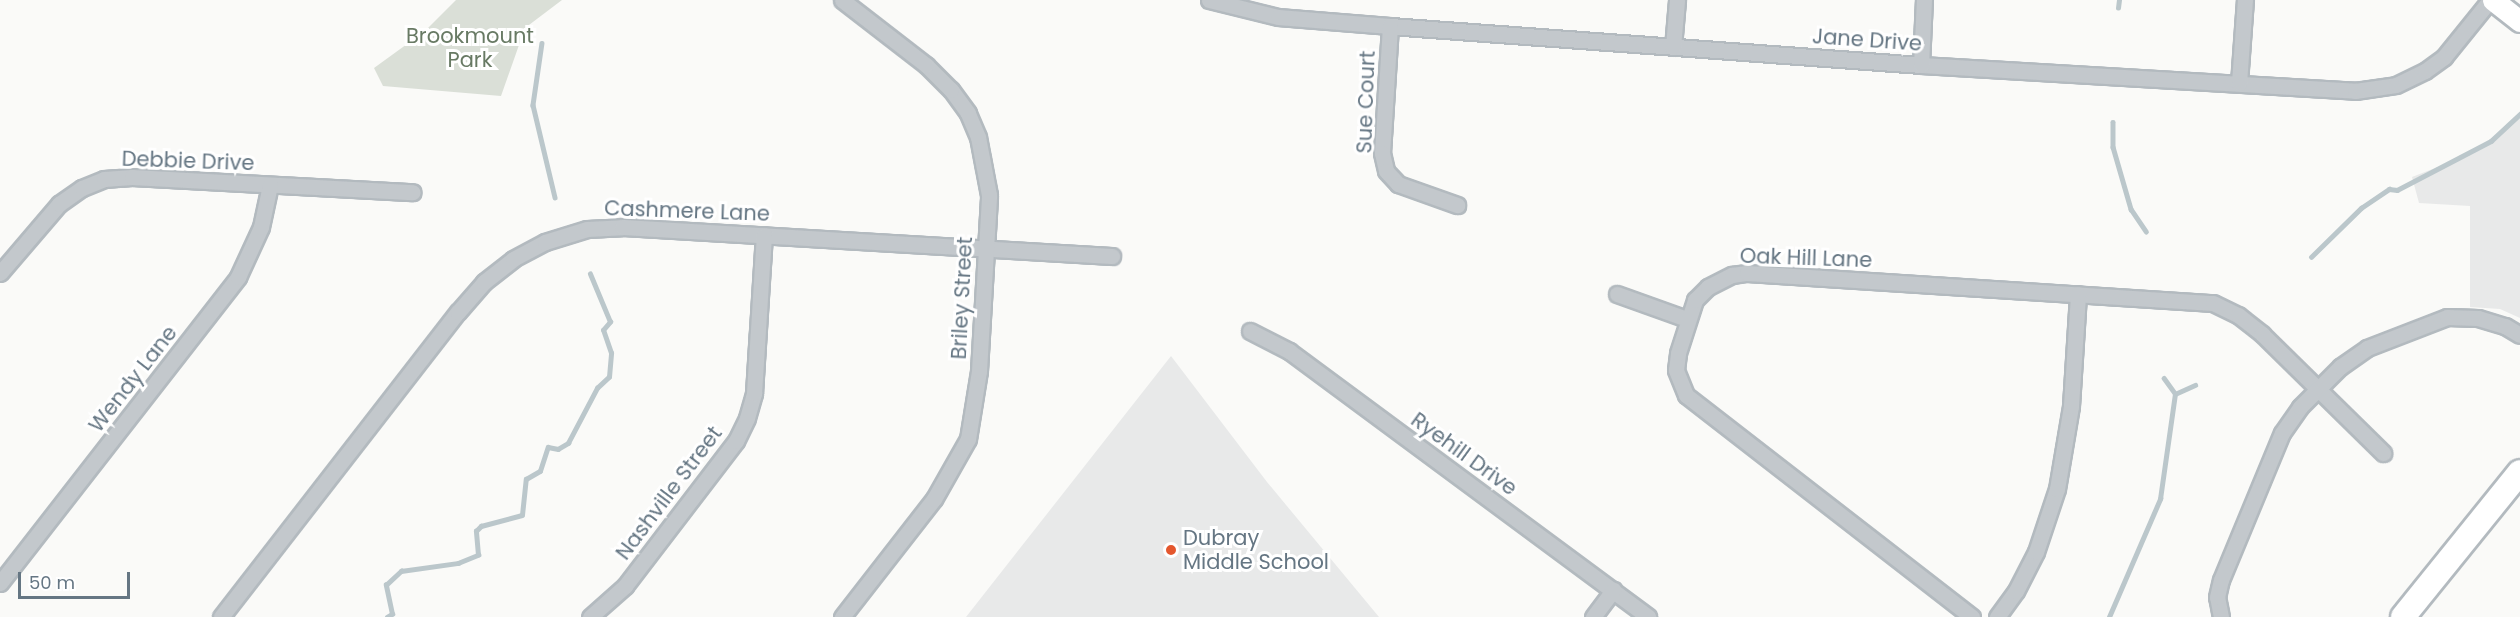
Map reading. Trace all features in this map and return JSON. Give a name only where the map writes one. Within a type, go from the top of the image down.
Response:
[{"type":"main road","points":[[2491,0],[2520,21]]},
{"type":"main road","points":[[2403,617],[2520,472]]},
{"type":"street","name":"Briley Street","points":[[842,0],[926,65],[968,113],[987,176],[986,249],[979,371],[968,439],[934,499],[842,617]]},
{"type":"street","name":"Jane Drive","points":[[1209,0],[1278,17],[1390,26],[1921,65],[2355,91],[2396,85],[2425,72],[2444,57],[2491,0]]},
{"type":"street","points":[[1673,47],[1677,0]]},
{"type":"street","points":[[1921,65],[1924,0]]},
{"type":"street","points":[[2239,83],[2246,0]]},
{"type":"street","name":"Sue Court","points":[[1390,26],[1382,153],[1386,171],[1398,184],[1457,205]]},
{"type":"street","name":"Debbie Drive","points":[[0,273],[59,204],[82,188],[104,179],[132,177],[413,192]]},
{"type":"street","name":"Wendy Lane","points":[[0,583],[238,277],[261,227],[270,185]]},
{"type":"street","name":"Cashmere Lane","points":[[221,617],[458,312],[484,282],[513,259],[545,242],[587,229],[622,227],[1112,256]]},
{"type":"street","name":"Nashville Street","points":[[590,617],[625,586],[736,441],[747,418],[754,393],[764,235]]},
{"type":"street","name":"Oak Hill Lane","points":[[1972,617],[1686,395],[1676,370],[1687,319],[1695,300],[1708,286],[1732,275],[1747,273],[2213,303],[2238,315],[2262,334],[2383,453]]},
{"type":"street","points":[[1617,294],[1687,319]]},
{"type":"street","points":[[1997,617],[2016,591],[2036,552],[2057,489],[2071,406],[2078,294]]},
{"type":"street","points":[[2222,617],[2217,597],[2222,580],[2275,450],[2289,423],[2317,388],[2367,348],[2447,317],[2478,318],[2505,326],[2520,336]]},
{"type":"street","name":"Ryehill Drive","points":[[1250,331],[1289,351],[1648,617]]},
{"type":"street","points":[[1593,617],[1613,590]]},
{"type":"shaded area","points":[[2520,118],[2520,318],[2500,309],[2470,307],[2470,206],[2419,203],[2412,177],[2466,156]]},
{"type":"shaded area","name":"Dubray Middle School","points":[[1171,356],[1267,482],[1379,617],[966,617]]},
{"type":"green space","name":"Brookmount Park","points":[[456,0],[562,0],[525,28],[501,96],[383,86],[374,68],[425,31]]},
{"type":"waterway","points":[[2118,8],[2119,0]]},
{"type":"waterway","points":[[542,43],[533,105],[555,197]]},
{"type":"waterway","points":[[2311,257],[2361,208],[2389,189],[2397,190],[2491,141],[2520,114]]},
{"type":"waterway","points":[[2113,122],[2113,147],[2131,209],[2146,231]]},
{"type":"waterway","points":[[387,617],[392,614],[386,585],[401,571],[458,563],[478,555],[476,531],[481,526],[522,515],[526,479],[540,471],[548,447],[558,449],[568,443],[597,388],[609,377],[611,353],[603,330],[610,322],[590,274]]},
{"type":"waterway","points":[[2109,617],[2160,499],[2175,394],[2164,379]]},
{"type":"waterway","points":[[2175,394],[2195,385]]},
{"type":"place","name":"Dubray Middle School","points":[[1171,550]]}]
